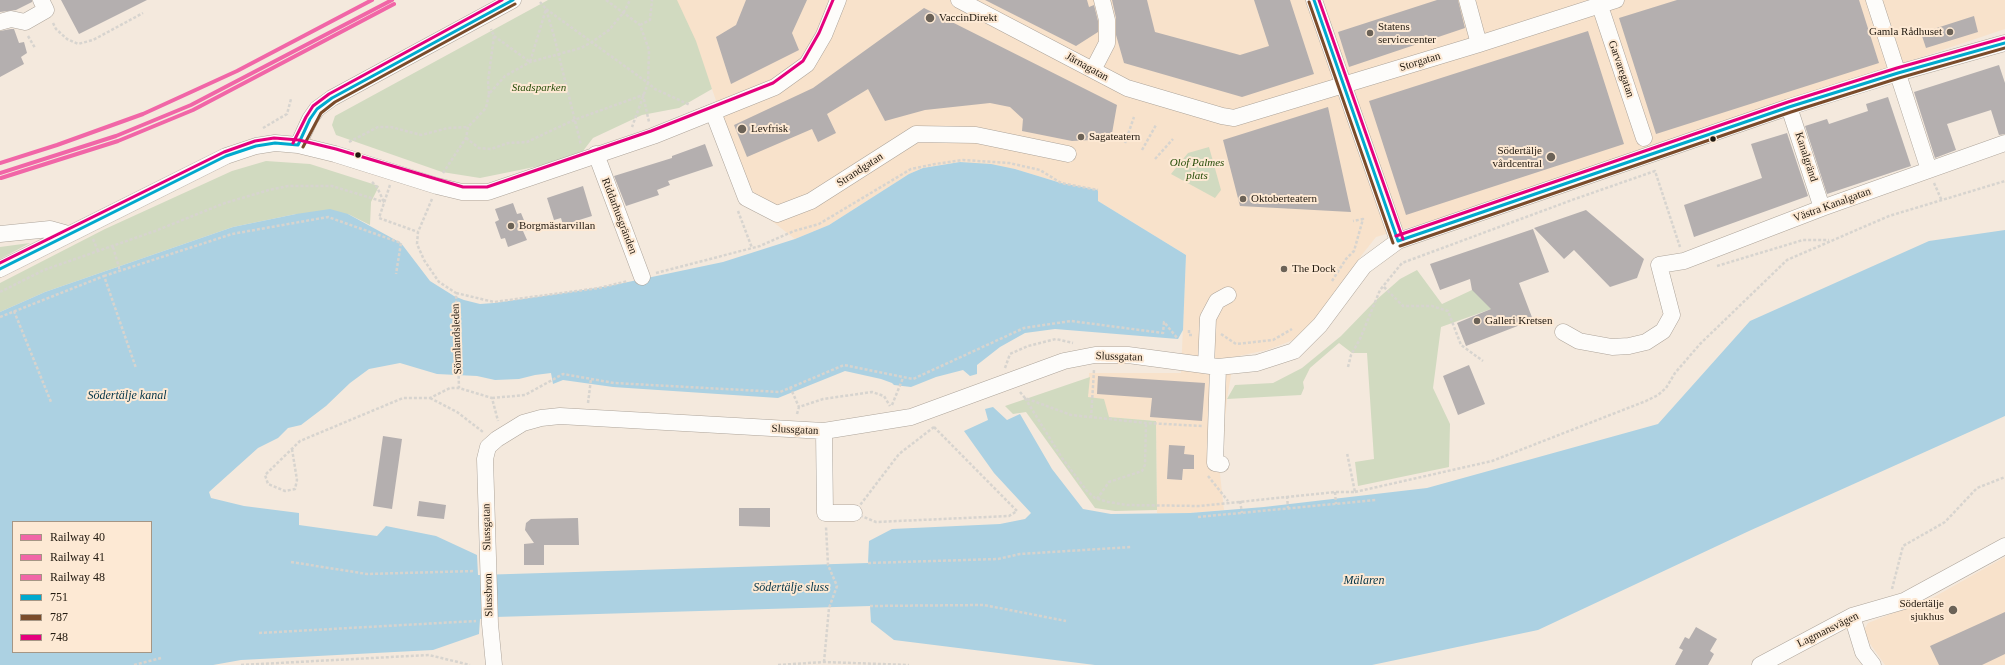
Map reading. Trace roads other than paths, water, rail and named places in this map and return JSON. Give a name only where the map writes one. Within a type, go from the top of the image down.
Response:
[{"type":"street","points":[[298,145],[310,119],[317,109],[332,98],[513,0]]},
{"type":"street","points":[[0,269],[226,156],[256,146],[275,143],[298,145],[335,154],[437,186],[462,192],[488,192],[652,136],[775,87],[807,64],[824,35],[838,0]]},
{"type":"street","name":"Järnagatan","points":[[959,0],[1093,70],[1116,84],[1222,116]]},
{"type":"street","points":[[1093,70],[1107,44],[1107,20],[1102,0]]},
{"type":"street","points":[[1314,0],[1398,241]]},
{"type":"street","points":[[1466,0],[1476,28],[1479,44]]},
{"type":"street","name":"Storgatan","points":[[1222,116],[1234,118],[1247,115],[1479,44],[1599,3],[1616,0]]},
{"type":"street","points":[[1874,0],[1929,170]]},
{"type":"street","name":"Garvaregatan","points":[[1599,3],[1644,138]]},
{"type":"street","points":[[0,22],[11,19],[25,22],[43,5]]},
{"type":"street","points":[[1212,366],[1257,363],[1294,351],[1320,325],[1364,266],[1398,241],[1789,107],[1898,73],[2005,43]]},
{"type":"street","name":"Kanalgränd","points":[[1789,107],[1822,208]]},
{"type":"street","name":"Strandgatan","points":[[713,112],[746,198],[777,214],[812,201],[916,134],[976,136],[1068,154]]},
{"type":"street","name":"Västra Kanalgatan","points":[[1563,332],[1579,341],[1612,347],[1629,346],[1646,342],[1663,331],[1672,315],[1659,265],[1684,261],[1822,208],[2005,143]]},
{"type":"street","name":"Riddarhusgränden","points":[[591,156],[642,277]]},
{"type":"street","points":[[0,234],[50,229],[68,234]]},
{"type":"street","points":[[1218,464],[1219,418],[1206,334],[1208,318],[1212,308],[1217,301],[1228,295]]},
{"type":"street","name":"Slussgatan","points":[[483,569],[485,459],[488,447],[499,438],[523,423],[541,418],[560,416],[824,431],[911,417],[1064,361],[1095,355],[1128,355],[1212,366]]},
{"type":"street","points":[[824,431],[825,513],[854,513]]},
{"type":"street","name":"Lagmansvägen","points":[[1760,665],[1852,616],[1904,601],[2005,546]]},
{"type":"street","name":"Slussbron","points":[[483,569],[484,622],[494,665]]},
{"type":"street","points":[[1852,616],[1863,652],[1873,665]]},
{"type":"water","name":"Södertälje kanal","points":[[960,162],[991,164],[1015,169],[1061,183],[1098,190],[1098,201],[1186,255],[1183,330],[1178,339],[1055,329],[1025,333],[1000,347],[977,365],[977,374],[970,376],[963,370],[936,377],[911,387],[894,385],[881,379],[845,371],[778,398],[613,387],[563,380],[553,384],[551,373],[519,379],[495,380],[477,376],[437,374],[400,363],[369,369],[350,383],[326,406],[301,425],[288,428],[278,438],[258,448],[209,492],[211,498],[244,506],[299,513],[299,525],[377,536],[386,526],[436,536],[477,555],[478,575],[868,563],[869,541],[892,529],[1000,524],[1025,519],[1031,513],[994,473],[964,431],[988,420],[985,409],[993,407],[1007,420],[1020,414],[1052,469],[1083,509],[1111,514],[1190,513],[1264,507],[1427,488],[1658,424],[1750,321],[1929,241],[2005,230],[2005,416],[1749,531],[1538,630],[1372,665],[1095,665],[894,640],[871,622],[870,606],[495,617],[480,619],[479,634],[433,650],[241,660],[213,665],[0,665],[0,312],[45,292],[233,227],[296,214],[330,209],[348,214],[401,243],[430,281],[454,296],[464,300],[480,304],[564,293],[609,286],[723,262],[795,239],[829,225],[909,174],[923,168]]},
{"type":"rail line","name":"48","points":[[0,163],[57,145],[143,114],[237,71],[372,0]]},
{"type":"rail line","name":"40","points":[[0,173],[116,136],[191,105],[392,0]]},
{"type":"rail line","name":"41","points":[[1,178],[118,141],[193,110],[394,4]]},
{"type":"place","name":"VaccinDirekt","points":[[930,18]]},
{"type":"place","name":"Gamla Rådhuset","points":[[1950,32]]},
{"type":"place","name":"Statens servicecenter","points":[[1370,33]]},
{"type":"place","name":"Levfrisk","points":[[742,129]]},
{"type":"place","name":"Sagateatern","points":[[1081,137]]},
{"type":"place","name":"Södertälje vårdcentral","points":[[1551,157]]},
{"type":"place","name":"Oktoberteatern","points":[[1243,199]]},
{"type":"place","name":"Borgmästarvillan","points":[[511,226]]},
{"type":"place","name":"The Dock","points":[[1284,269]]},
{"type":"place","name":"Galleri Kretsen","points":[[1477,321]]},
{"type":"place","name":"Södertälje sjukhus","points":[[1953,610]]},
{"type":"park label","name":"Stadsparken","points":[[539,88]]},
{"type":"park label","name":"Olof Palmes plats","points":[[1197,169]]},
{"type":"water label","name":"Mälaren","points":[[1364,581]]},
{"type":"water label","name":"Södertälje sluss","points":[[791,588]]}]
